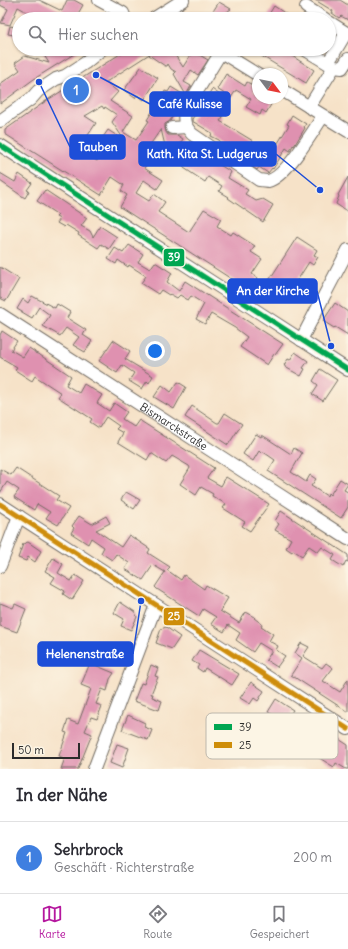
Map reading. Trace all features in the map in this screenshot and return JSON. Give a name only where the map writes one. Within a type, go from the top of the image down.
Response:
[{"type":"street","points":[[98,0],[121,12]]},
{"type":"street","points":[[172,12],[183,0]]},
{"type":"street","points":[[306,7],[314,12]]},
{"type":"street","points":[[336,26],[347,33],[336,55]]},
{"type":"street","points":[[0,121],[31,99],[38,91],[52,81],[65,76],[93,56]]},
{"type":"street","points":[[216,56],[185,111],[183,121],[186,127],[203,142],[259,180],[268,181],[278,176],[302,148],[323,116]]},
{"type":"street","points":[[227,56],[252,71]]},
{"type":"street","points":[[316,56],[331,65],[342,68],[348,59]]},
{"type":"street","points":[[309,107],[336,56]]},
{"type":"street","points":[[288,94],[348,131]]},
{"type":"street","points":[[172,128],[186,127]]},
{"type":"street","points":[[0,145],[348,370]]},
{"type":"street","points":[[301,340],[348,250]]},
{"type":"street","name":"Bismarckstraße","points":[[0,314],[348,539]]},
{"type":"street","points":[[0,504],[323,713]]},
{"type":"street","points":[[0,566],[19,516]]},
{"type":"street","points":[[94,769],[156,604]]},
{"type":"street","points":[[338,722],[348,729]]},
{"type":"building","points":[[0,0],[39,0],[62,11],[67,0],[74,0],[83,5],[79,12],[27,12],[18,7],[16,12],[12,12],[12,20],[10,25],[1,23],[8,9],[0,5]]},
{"type":"building","points":[[315,0],[340,0],[348,5],[348,20],[341,16],[339,18],[336,16],[336,12]]},
{"type":"building","points":[[219,2],[231,9],[227,12],[213,12]]},
{"type":"building","points":[[274,6],[283,12],[270,12]]},
{"type":"building","points":[[10,26],[12,26],[12,35],[8,34]]},
{"type":"building","points":[[25,56],[49,63],[44,56],[71,56],[34,79],[0,104],[0,84],[20,70],[15,63]]},
{"type":"building","points":[[117,56],[146,56],[106,82],[118,92],[110,101],[133,116],[123,132],[136,140],[149,121],[147,120],[165,91],[168,92],[171,87],[184,95],[170,121],[165,124],[165,128],[168,135],[177,135],[183,139],[180,144],[184,147],[177,157],[166,150],[161,129],[145,152],[152,157],[144,168],[163,180],[157,189],[144,180],[136,193],[149,201],[154,194],[165,202],[158,212],[189,232],[204,209],[221,219],[217,226],[231,235],[233,232],[255,246],[251,252],[262,259],[252,274],[258,278],[250,291],[120,207],[127,195],[121,191],[124,185],[112,177],[101,195],[5,134],[5,130],[46,101]],"holes":[[[102,106],[104,109],[105,107],[117,115],[112,122],[125,141],[108,130],[99,143],[106,148],[97,161],[79,149],[96,123],[85,116]]]},
{"type":"building","points":[[150,56],[176,56],[183,67],[190,56],[201,56],[208,60],[198,75],[191,70],[184,82],[191,86],[186,95],[174,74],[176,72],[171,69],[168,64],[165,66]]},
{"type":"building","points":[[262,56],[292,56],[314,70],[306,83],[288,72],[288,68],[281,68]]},
{"type":"building","points":[[141,67],[158,78],[144,100],[137,95],[135,98],[124,90]]},
{"type":"building","points":[[226,74],[245,86],[247,82],[252,85],[252,104],[271,104],[266,113],[262,110],[260,115],[246,107],[251,99],[236,90],[231,98],[217,89]]},
{"type":"building","points":[[212,89],[220,95],[211,109],[223,117],[220,121],[253,141],[249,147],[246,145],[241,152],[239,151],[238,153],[223,145],[219,140],[211,136],[212,133],[192,121]]},
{"type":"building","points":[[292,115],[306,124],[290,151],[286,148],[273,169],[272,168],[268,173],[259,167],[257,170],[250,165],[254,159],[258,160],[267,146],[270,149],[275,141],[278,143],[289,125],[287,124]]},
{"type":"building","points":[[200,148],[209,155],[207,157],[231,172],[228,178],[248,190],[245,194],[256,201],[263,199],[273,205],[263,222],[219,191],[222,186],[208,177],[205,182],[184,168],[183,160],[193,159]]},
{"type":"building","points":[[0,173],[15,182],[19,174],[32,183],[27,190],[29,191],[25,198],[0,181]]},
{"type":"building","points":[[348,177],[348,212],[336,204],[338,195]]},
{"type":"building","points":[[45,190],[87,218],[81,226],[90,231],[93,237],[100,226],[117,237],[109,249],[101,244],[98,248],[66,225],[64,227],[57,223],[60,219],[56,217],[58,215],[37,201]]},
{"type":"building","points":[[297,237],[317,250],[314,255],[318,257],[313,265],[309,262],[286,298],[266,285]]},
{"type":"building","points":[[129,245],[143,254],[138,262],[150,269],[155,262],[172,273],[167,282],[179,291],[185,281],[283,344],[267,365],[240,347],[247,337],[235,328],[211,314],[205,324],[196,319],[204,304],[191,296],[188,300],[180,295],[177,298],[161,290],[158,294],[141,283],[146,276],[118,260],[116,264],[108,259],[115,248],[123,253]]},
{"type":"building","points":[[0,267],[19,279],[6,301],[0,298]]},
{"type":"building","points":[[32,296],[55,308],[57,304],[70,312],[67,318],[86,330],[83,335],[92,341],[85,352],[73,345],[79,337],[66,328],[60,336],[43,326],[50,315],[39,307],[32,318],[17,309],[23,299],[28,303]]},
{"type":"building","points":[[335,303],[348,312],[348,335],[323,321]]},
{"type":"building","points":[[2,331],[17,341],[11,350],[23,357],[29,348],[71,376],[66,385],[79,393],[84,384],[102,395],[97,403],[109,411],[114,403],[127,412],[122,419],[134,427],[139,420],[214,468],[207,478],[221,486],[226,477],[269,504],[250,531],[242,526],[245,522],[223,508],[226,504],[212,496],[213,494],[201,487],[196,495],[180,484],[190,468],[189,466],[172,456],[166,463],[151,453],[147,460],[118,442],[123,433],[116,429],[119,426],[106,417],[99,428],[90,422],[92,419],[58,397],[61,393],[35,376],[32,381],[15,370],[17,367],[0,357],[0,335]]},
{"type":"building","points":[[113,340],[130,351],[125,359],[153,376],[149,383],[147,381],[142,389],[129,381],[134,373],[122,365],[117,373],[99,361]]},
{"type":"building","points":[[295,352],[308,361],[303,368],[305,369],[301,376],[284,365],[288,359],[290,360]]},
{"type":"building","points":[[320,369],[337,380],[323,401],[312,394],[318,385],[313,381]]},
{"type":"building","points":[[178,382],[186,387],[174,409],[154,397],[162,385],[171,392]]},
{"type":"building","points":[[192,406],[217,423],[219,423],[225,413],[242,424],[228,445],[185,417]]},
{"type":"building","points":[[256,434],[261,437],[262,435],[291,454],[294,448],[302,453],[291,472],[306,482],[310,475],[316,479],[311,486],[327,496],[328,493],[330,495],[340,479],[348,484],[344,490],[348,492],[348,507],[341,518],[268,471],[275,460],[262,451],[261,453],[259,451],[253,461],[243,454]]},
{"type":"building","points":[[16,468],[59,496],[56,500],[69,508],[58,525],[46,518],[50,512],[37,504],[34,510],[14,497],[19,490],[7,482],[0,493],[0,469],[11,475]]},
{"type":"building","points":[[126,492],[140,500],[134,509],[121,500]]},
{"type":"building","points":[[281,511],[348,555],[348,562],[346,561],[343,567],[332,560],[335,555],[322,547],[318,552],[309,546],[302,556],[293,550],[292,552],[286,548],[291,539],[275,530],[279,524],[275,521]]},
{"type":"building","points":[[79,516],[92,524],[106,516],[110,523],[96,530],[121,547],[129,535],[150,549],[148,553],[170,567],[167,570],[181,580],[184,575],[204,589],[206,585],[228,598],[220,611],[239,623],[246,612],[255,617],[254,618],[262,624],[261,626],[273,634],[269,641],[278,646],[276,650],[285,656],[277,667],[266,660],[272,651],[259,643],[253,652],[236,640],[240,633],[228,625],[224,632],[211,624],[216,617],[203,609],[199,616],[157,589],[155,587],[165,572],[153,565],[143,580],[125,569],[129,563],[116,554],[112,560],[101,553],[104,547],[91,538],[88,544],[71,533],[74,528],[72,526]]},
{"type":"building","points":[[28,542],[41,551],[35,562],[28,557],[26,561],[18,558],[23,544]]},
{"type":"building","points":[[53,558],[63,564],[58,573],[71,581],[75,575],[84,581],[72,600],[63,594],[65,591],[51,583],[55,577],[45,571]]},
{"type":"building","points":[[120,602],[135,612],[137,617],[131,630],[121,626],[124,619],[114,613]]},
{"type":"building","points":[[0,603],[13,608],[15,604],[26,609],[17,632],[0,626]]},
{"type":"building","points":[[166,627],[180,637],[172,649],[156,643],[161,629]]},
{"type":"building","points":[[301,643],[309,647],[303,656],[322,668],[326,663],[333,668],[323,681],[340,692],[348,679],[348,712],[291,675],[302,658],[295,653]]},
{"type":"building","points":[[199,650],[239,674],[232,685],[205,668],[203,672],[197,668],[199,665],[192,661]]},
{"type":"building","points":[[90,663],[114,673],[110,679],[107,691],[102,689],[96,704],[102,706],[97,719],[91,717],[85,731],[92,734],[78,769],[61,769],[65,758],[59,756],[67,733],[64,732],[68,720],[78,724],[91,689],[81,685]]},
{"type":"building","points":[[151,665],[158,668],[155,676],[158,677],[151,694],[153,694],[152,697],[162,701],[159,710],[134,701],[141,683],[144,684]]},
{"type":"building","points":[[251,682],[264,691],[258,701],[254,698],[250,704],[240,698]]},
{"type":"building","points":[[276,699],[293,710],[291,713],[268,712]]},
{"type":"building","points":[[128,715],[145,723],[144,727],[152,730],[148,740],[122,730]]},
{"type":"building","points":[[338,739],[348,745],[348,769],[336,763],[334,767],[321,759],[338,759]]},
{"type":"building","points":[[117,744],[129,748],[122,768],[110,763]]},
{"type":"transit line","name":"39","points":[[0,145],[348,370]]},
{"type":"transit line","name":"25","points":[[0,504],[323,713]]},
{"type":"transit line","name":"25","points":[[338,723],[348,729]]},
{"type":"place","name":"Café Kulisse","points":[[96,75]]},
{"type":"place","name":"Tauben","points":[[39,82]]},
{"type":"place","name":"Sehrbrock","points":[[76,90]]},
{"type":"place","name":"Kath. Kita St. Ludgerus","points":[[320,190]]},
{"type":"place","name":"An der Kirche","points":[[331,346]]},
{"type":"place","name":"Helenenstraße","points":[[141,601]]}]
